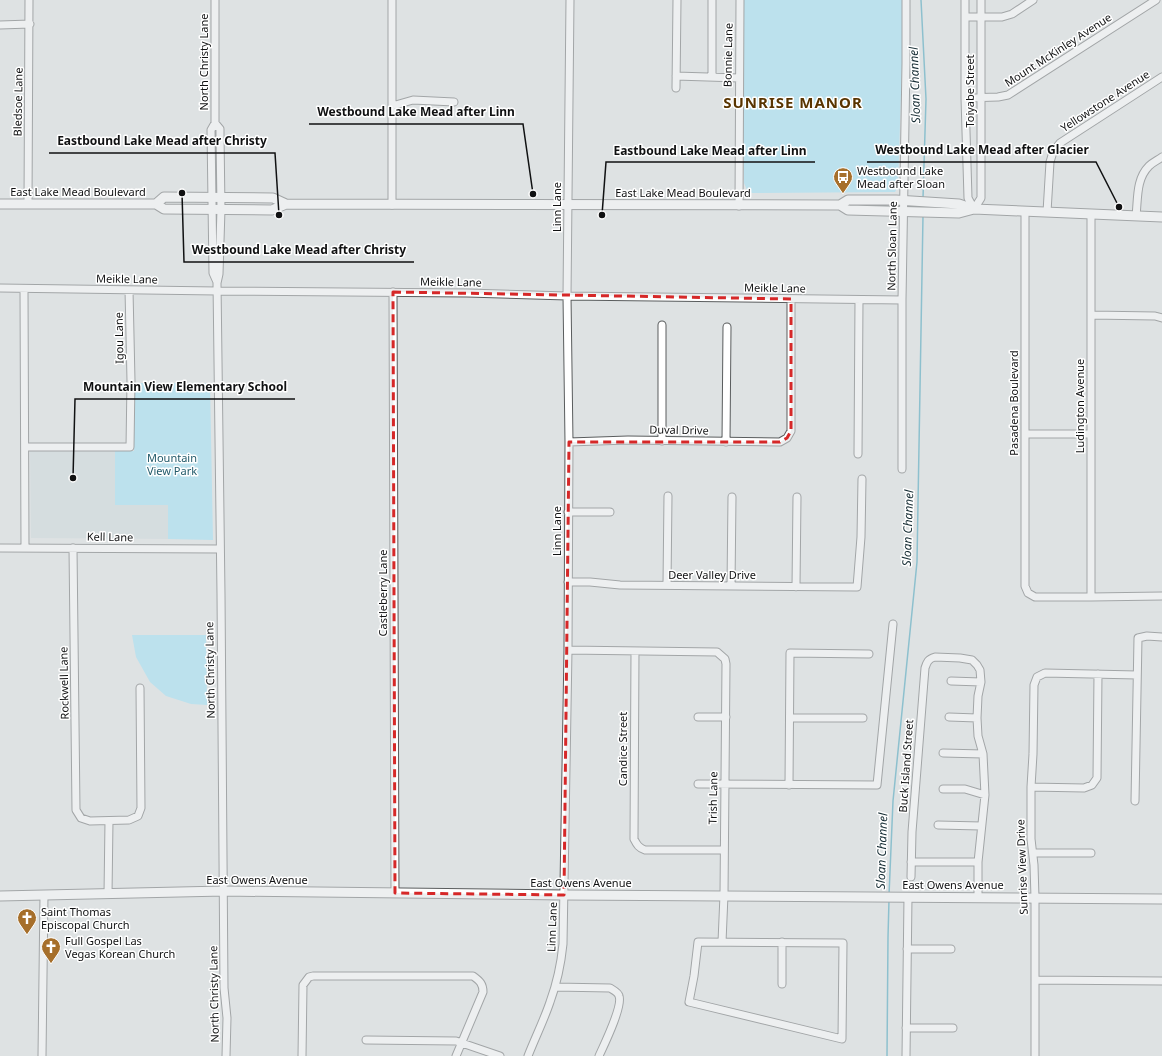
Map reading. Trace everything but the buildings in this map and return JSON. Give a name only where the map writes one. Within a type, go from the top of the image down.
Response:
[{"type":"main road","name":"East Lake Mead Boulevard","points":[[156,204],[164,197],[273,198],[286,204]]},
{"type":"main road","name":"East Lake Mead Boulevard","points":[[0,204],[156,204],[164,209],[272,210],[286,204],[739,206],[840,205],[848,200],[904,201],[914,202],[935,208]]},
{"type":"main road","name":"East Lake Mead Boulevard","points":[[840,205],[848,210],[913,211],[959,204],[974,209],[1162,217]]},
{"type":"main road","name":"East Owens Avenue","points":[[0,896],[224,891],[1162,899]]},
{"type":"street","name":"Bledsoe Lane","points":[[28,204],[29,0]]},
{"type":"street","name":"North Christy Lane","points":[[215,0],[215,123],[220,129],[216,198],[219,274],[217,291],[224,988],[227,1018],[226,1056]]},
{"type":"street","points":[[392,0],[392,205]]},
{"type":"street","name":"Linn Lane","points":[[528,1056],[555,987],[561,963],[563,944],[568,650],[569,442],[567,296],[570,0]]},
{"type":"street","points":[[676,88],[677,0]]},
{"type":"street","points":[[712,0],[712,77]]},
{"type":"street","name":"Bonnie Lane","points":[[739,206],[740,0]]},
{"type":"street","name":"North Sloan Lane","points":[[902,469],[902,300],[906,0]]},
{"type":"street","name":"Toiyabe Street","points":[[965,0],[965,98],[968,198],[974,209],[981,198],[981,0]]},
{"type":"street","points":[[965,17],[1002,17],[1012,14],[1033,0]]},
{"type":"street","name":"Mount McKinley Avenue","points":[[965,98],[998,98],[1008,95],[1156,0]]},
{"type":"street","points":[[0,25],[30,24]]},
{"type":"street","points":[[676,76],[739,78]]},
{"type":"street","name":"Yellowstone Avenue","points":[[1047,212],[1050,162],[1053,152],[1060,143],[1162,77]]},
{"type":"street","points":[[392,106],[413,100],[454,102]]},
{"type":"street","points":[[1136,216],[1139,182],[1142,174],[1150,165],[1162,157]]},
{"type":"street","name":"Pasadena Boulevard","points":[[1025,211],[1024,586],[1028,593],[1035,597],[1091,597]]},
{"type":"street","name":"Ludington Avenue","points":[[1091,214],[1091,597]]},
{"type":"street","name":"Meikle Lane","points":[[0,288],[393,292],[567,296],[902,300]]},
{"type":"street","points":[[24,289],[25,548]]},
{"type":"street","name":"Igou Lane","points":[[25,447],[130,447],[131,381],[129,290]]},
{"type":"street","name":"Castleberry Lane","points":[[393,292],[396,893]]},
{"type":"street","name":"Duval Drive","points":[[569,442],[780,442],[787,438],[791,432],[791,299]]},
{"type":"street","points":[[858,454],[859,300]]},
{"type":"street","points":[[1091,315],[1155,316],[1162,318]]},
{"type":"street","points":[[662,325],[662,441]]},
{"type":"street","points":[[726,442],[727,327]]},
{"type":"street","points":[[1024,434],[1091,434]]},
{"type":"street","name":"Deer Valley Drive","points":[[568,582],[590,582],[620,585],[856,587],[861,537],[862,478]]},
{"type":"street","points":[[667,585],[668,496]]},
{"type":"street","points":[[732,497],[732,586]]},
{"type":"street","points":[[796,497],[796,586]]},
{"type":"street","points":[[568,512],[610,512]]},
{"type":"street","name":"Kell Lane","points":[[0,548],[220,549]]},
{"type":"street","name":"Rockwell Lane","points":[[73,548],[76,810],[80,818],[90,821],[109,821]]},
{"type":"street","points":[[1091,597],[1162,596]]},
{"type":"street","points":[[698,784],[877,785],[893,624]]},
{"type":"street","points":[[1135,801],[1138,638],[1147,636],[1162,637]]},
{"type":"street","points":[[568,650],[635,651]]},
{"type":"street","name":"Trish Lane","points":[[635,651],[717,652],[725,659],[726,717],[722,942]]},
{"type":"street","name":"Candice Street","points":[[635,651],[634,839],[637,846],[645,850],[724,850]]},
{"type":"street","points":[[789,785],[790,653],[870,654]]},
{"type":"street","name":"Buck Island Street","points":[[911,877],[912,832],[925,668],[931,658],[935,657],[972,660],[980,670],[981,682]]},
{"type":"street","name":"Sunrise View Drive","points":[[1035,1056],[1036,898],[1031,839],[1034,685],[1037,677],[1045,673],[1098,674]]},
{"type":"street","points":[[1031,787],[1084,788],[1092,785],[1097,778],[1098,674],[1137,675]]},
{"type":"street","points":[[951,681],[981,682],[978,696],[977,718],[978,736],[983,754],[985,795],[978,862],[978,898]]},
{"type":"street","points":[[108,894],[109,821],[129,820],[138,816],[141,808],[140,688]]},
{"type":"street","points":[[698,717],[726,717]]},
{"type":"street","points":[[790,718],[863,718]]},
{"type":"street","points":[[949,718],[977,718]]},
{"type":"street","points":[[943,753],[983,754]]},
{"type":"street","points":[[944,789],[965,789],[985,795]]},
{"type":"street","points":[[938,825],[981,826]]},
{"type":"street","points":[[1033,853],[1091,853]]},
{"type":"street","points":[[911,862],[978,862]]},
{"type":"street","points":[[42,1056],[44,895]]},
{"type":"street","points":[[906,1056],[908,897]]},
{"type":"street","points":[[698,942],[782,942],[843,943],[842,1039],[689,1002],[698,942]]},
{"type":"street","points":[[782,942],[782,984]]},
{"type":"street","points":[[907,949],[951,949]]},
{"type":"street","points":[[302,1056],[303,985],[309,977],[473,976],[480,981],[482,992],[456,1056]]},
{"type":"street","points":[[1035,980],[1162,981]]},
{"type":"street","points":[[555,987],[610,988],[617,992],[620,996],[620,1002],[611,1030],[599,1056]]},
{"type":"street","points":[[906,1028],[953,1028]]},
{"type":"street","points":[[366,1040],[456,1041],[500,1056]]},
{"type":"highlighted area","points":[[393,292],[791,299],[791,431],[787,438],[780,442],[569,442],[564,895],[395,893]]},
{"type":"shaded area","points":[[30,450],[115,451],[115,505],[168,505],[168,539],[31,538]]},
{"type":"green space","points":[[741,0],[904,0],[898,186],[895,192],[752,193],[747,190],[744,183]]},
{"type":"green space","name":"Mountain View Park","points":[[133,383],[210,383],[213,540],[168,539],[168,505],[115,505],[115,451],[134,451]]},
{"type":"green space","points":[[132,635],[206,635],[207,705],[191,704],[166,696],[150,682],[136,657]]},
{"type":"waterway","name":"Sloan Channel","points":[[921,0],[926,99],[923,198]]},
{"type":"waterway","name":"Sloan Channel","points":[[889,895],[893,801],[917,562],[923,216]]},
{"type":"waterway","name":"Sloan Channel","points":[[887,1056],[889,900]]},
{"type":"place","name":"Westbound Lake Mead after Christy","points":[[182,193]]},
{"type":"place","name":"Westbound Lake Mead after Linn","points":[[533,194]]},
{"type":"place","name":"Westbound Lake Mead after Sloan","points":[[843,194]]},
{"type":"place","name":"Westbound Lake Mead after Glacier","points":[[1119,207]]},
{"type":"place","name":"Eastbound Lake Mead after Christy","points":[[279,215]]},
{"type":"place","name":"Eastbound Lake Mead after Linn","points":[[602,215]]},
{"type":"place","name":"Mountain View Elementary School","points":[[73,478]]},
{"type":"place","name":"Saint Thomas Episcopal Church","points":[[27,935]]},
{"type":"place","name":"Full Gospel Las Vegas Korean Church","points":[[51,964]]},
{"type":"district","name":"SUNRISE MANOR","points":[[793,103]]}]
